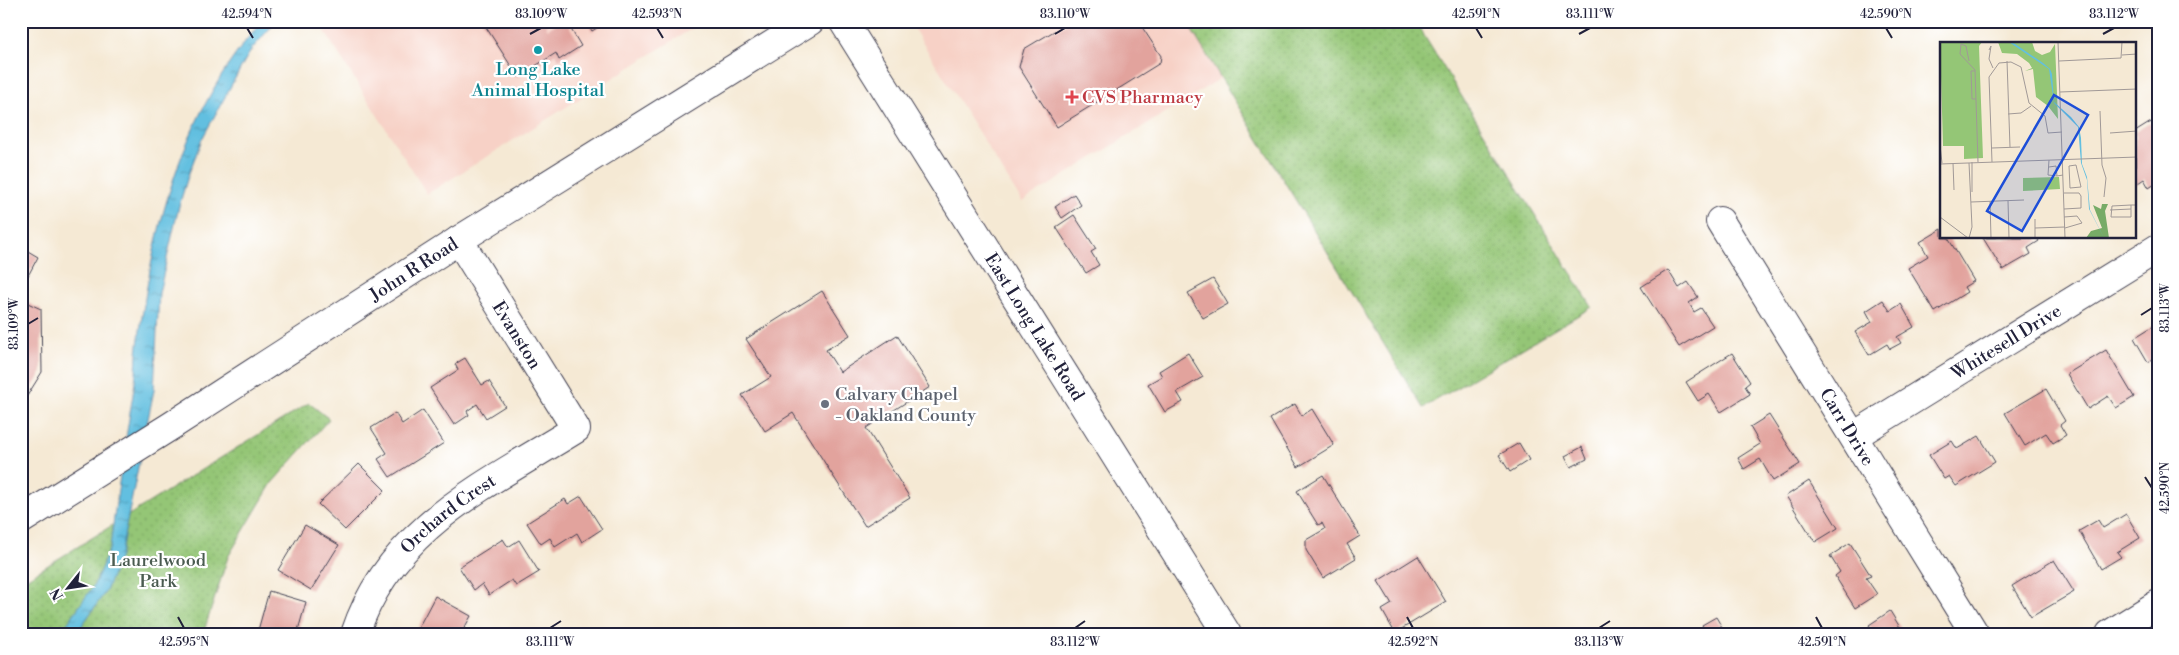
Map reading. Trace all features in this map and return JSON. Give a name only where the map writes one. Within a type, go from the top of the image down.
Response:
[{"type":"main road","name":"John R Road","points":[[21,520],[171,426],[459,240],[810,21]]},
{"type":"main road","name":"East Long Lake Road","points":[[843,21],[1227,634]]},
{"type":"main road","name":"Carr Drive","points":[[1720,221],[1975,634]]},
{"type":"main road","name":"Evanston","points":[[459,240],[576,429]]},
{"type":"main road","name":"Whitesell Drive","points":[[1854,436],[2158,248]]},
{"type":"main road","name":"Orchard Crest","points":[[355,634],[379,582],[400,554],[426,527],[462,500],[576,429]]},
{"type":"main road","points":[[2110,634],[2158,604]]},
{"type":"shaded area","points":[[343,21],[704,21],[427,194],[325,32]]},
{"type":"shaded area","points":[[920,21],[1186,21],[1221,78],[1022,202],[912,26]]},
{"type":"green space","points":[[1186,21],[1415,21],[1592,307],[1423,408]]},
{"type":"green space","name":"Laurelwood Park","points":[[309,403],[329,419],[272,483],[228,557],[203,634],[21,634],[21,582]]},
{"type":"water","points":[[262,21],[276,21],[252,49],[202,139],[179,206],[159,293],[154,390],[120,556],[106,591],[76,634],[60,634],[94,585],[110,547],[135,382],[137,350],[145,300],[163,214],[176,173],[191,133],[211,94],[234,57]]},
{"type":"building","name":"Long Lake Animal Hospital","points":[[482,21],[543,21],[548,29],[560,21],[566,21],[581,46],[559,60],[556,53],[518,77]]},
{"type":"building","points":[[586,21],[608,21],[592,31]]},
{"type":"building","name":"CVS Pharmacy","points":[[1071,21],[1138,21],[1161,56],[1160,63],[1057,127],[1019,67],[1024,49]]},
{"type":"building","points":[[2151,122],[2158,133],[2158,182],[2149,188],[2144,179],[2136,184],[2136,131]]},
{"type":"building","points":[[1074,194],[1081,205],[1062,218],[1055,207]]},
{"type":"building","points":[[1074,215],[1096,249],[1091,252],[1099,265],[1086,273],[1056,227]]},
{"type":"building","points":[[1940,230],[1940,239],[1949,239],[1974,281],[1964,287],[1967,292],[1935,312],[1908,268],[1928,256],[1920,242]]},
{"type":"building","points":[[1984,239],[2038,239],[2039,241],[2028,248],[2031,254],[2003,270]]},
{"type":"building","points":[[21,247],[38,257],[21,289]]},
{"type":"building","points":[[1668,270],[1679,288],[1688,282],[1698,297],[1689,303],[1694,312],[1701,308],[1713,326],[1679,347],[1641,287]]},
{"type":"building","points":[[1213,279],[1228,304],[1203,318],[1188,293]]},
{"type":"building","name":"Calvary Chapel - Oakland County","points":[[822,291],[850,335],[826,350],[840,372],[897,335],[930,387],[866,428],[910,498],[865,526],[793,413],[765,431],[742,395],[771,377],[746,339]]},
{"type":"building","points":[[21,300],[41,309],[42,372],[27,396],[21,397]]},
{"type":"building","points":[[1883,300],[1890,311],[1901,304],[1914,327],[1897,337],[1901,343],[1890,349],[1887,344],[1869,355],[1855,332],[1872,322],[1866,311]]},
{"type":"building","points":[[2158,323],[2158,356],[2148,362],[2134,338]]},
{"type":"building","points":[[2106,350],[2134,397],[2116,408],[2108,396],[2088,409],[2067,374]]},
{"type":"building","points":[[1188,353],[1203,377],[1177,392],[1183,402],[1165,412],[1148,384],[1162,376],[1159,371]]},
{"type":"building","points":[[1732,353],[1750,382],[1745,386],[1750,394],[1721,412],[1709,394],[1698,401],[1686,382]]},
{"type":"building","points":[[465,358],[482,385],[489,381],[505,406],[486,418],[477,404],[467,411],[469,415],[454,425],[430,388],[458,370],[455,364]]},
{"type":"building","points":[[2046,389],[2065,421],[2060,425],[2066,435],[2053,443],[2046,433],[2025,446],[2005,413]]},
{"type":"building","points":[[1295,404],[1302,416],[1312,409],[1334,445],[1298,467],[1270,419]]},
{"type":"building","points":[[423,410],[444,443],[390,477],[378,459],[387,453],[371,428],[395,413],[402,424]]},
{"type":"building","points":[[1769,415],[1800,464],[1773,481],[1760,459],[1744,469],[1738,458],[1760,444],[1750,427]]},
{"type":"building","points":[[1979,436],[1995,462],[1956,486],[1949,476],[1944,479],[1929,455],[1952,441],[1957,449]]},
{"type":"building","points":[[1519,443],[1529,460],[1510,472],[1499,455]]},
{"type":"building","points":[[1582,447],[1587,459],[1571,467],[1565,456]]},
{"type":"building","points":[[359,464],[385,490],[345,530],[318,504]]},
{"type":"building","points":[[1323,475],[1360,536],[1347,544],[1356,558],[1323,578],[1306,550],[1306,540],[1325,529],[1322,523],[1318,525],[1297,491]]},
{"type":"building","points":[[1809,481],[1838,528],[1815,542],[1786,496]]},
{"type":"building","points":[[581,496],[602,529],[582,542],[577,533],[555,547],[550,538],[541,544],[527,523],[565,499],[568,504]]},
{"type":"building","points":[[2158,497],[2158,513],[2151,502]]},
{"type":"building","points":[[2126,514],[2140,538],[2117,552],[2121,557],[2101,569],[2079,531],[2098,520],[2103,528]]},
{"type":"building","points":[[305,525],[339,545],[311,590],[278,570]]},
{"type":"building","points":[[503,539],[508,547],[519,540],[539,572],[516,586],[512,580],[489,595],[482,584],[474,590],[459,567]]},
{"type":"building","points":[[1850,543],[1871,576],[1866,578],[1877,594],[1855,608],[1835,576],[1840,572],[1830,556]]},
{"type":"building","points":[[1418,556],[1446,602],[1395,633],[1382,610],[1392,604],[1378,581]]},
{"type":"building","points":[[2054,560],[2074,592],[2031,617],[2012,586]]},
{"type":"building","points":[[269,591],[306,602],[297,634],[257,634]]},
{"type":"building","points":[[435,596],[471,616],[461,634],[415,634]]},
{"type":"building","points":[[1890,611],[1904,634],[1874,634],[1869,625]]},
{"type":"building","points":[[1716,617],[1726,634],[1707,634],[1702,625]]},
{"type":"place","name":"Long Lake Animal Hospital","points":[[538,50]]},
{"type":"place","name":"CVS Pharmacy","points":[[1072,97]]},
{"type":"place","name":"Calvary Chapel - Oakland County","points":[[825,404]]}]
